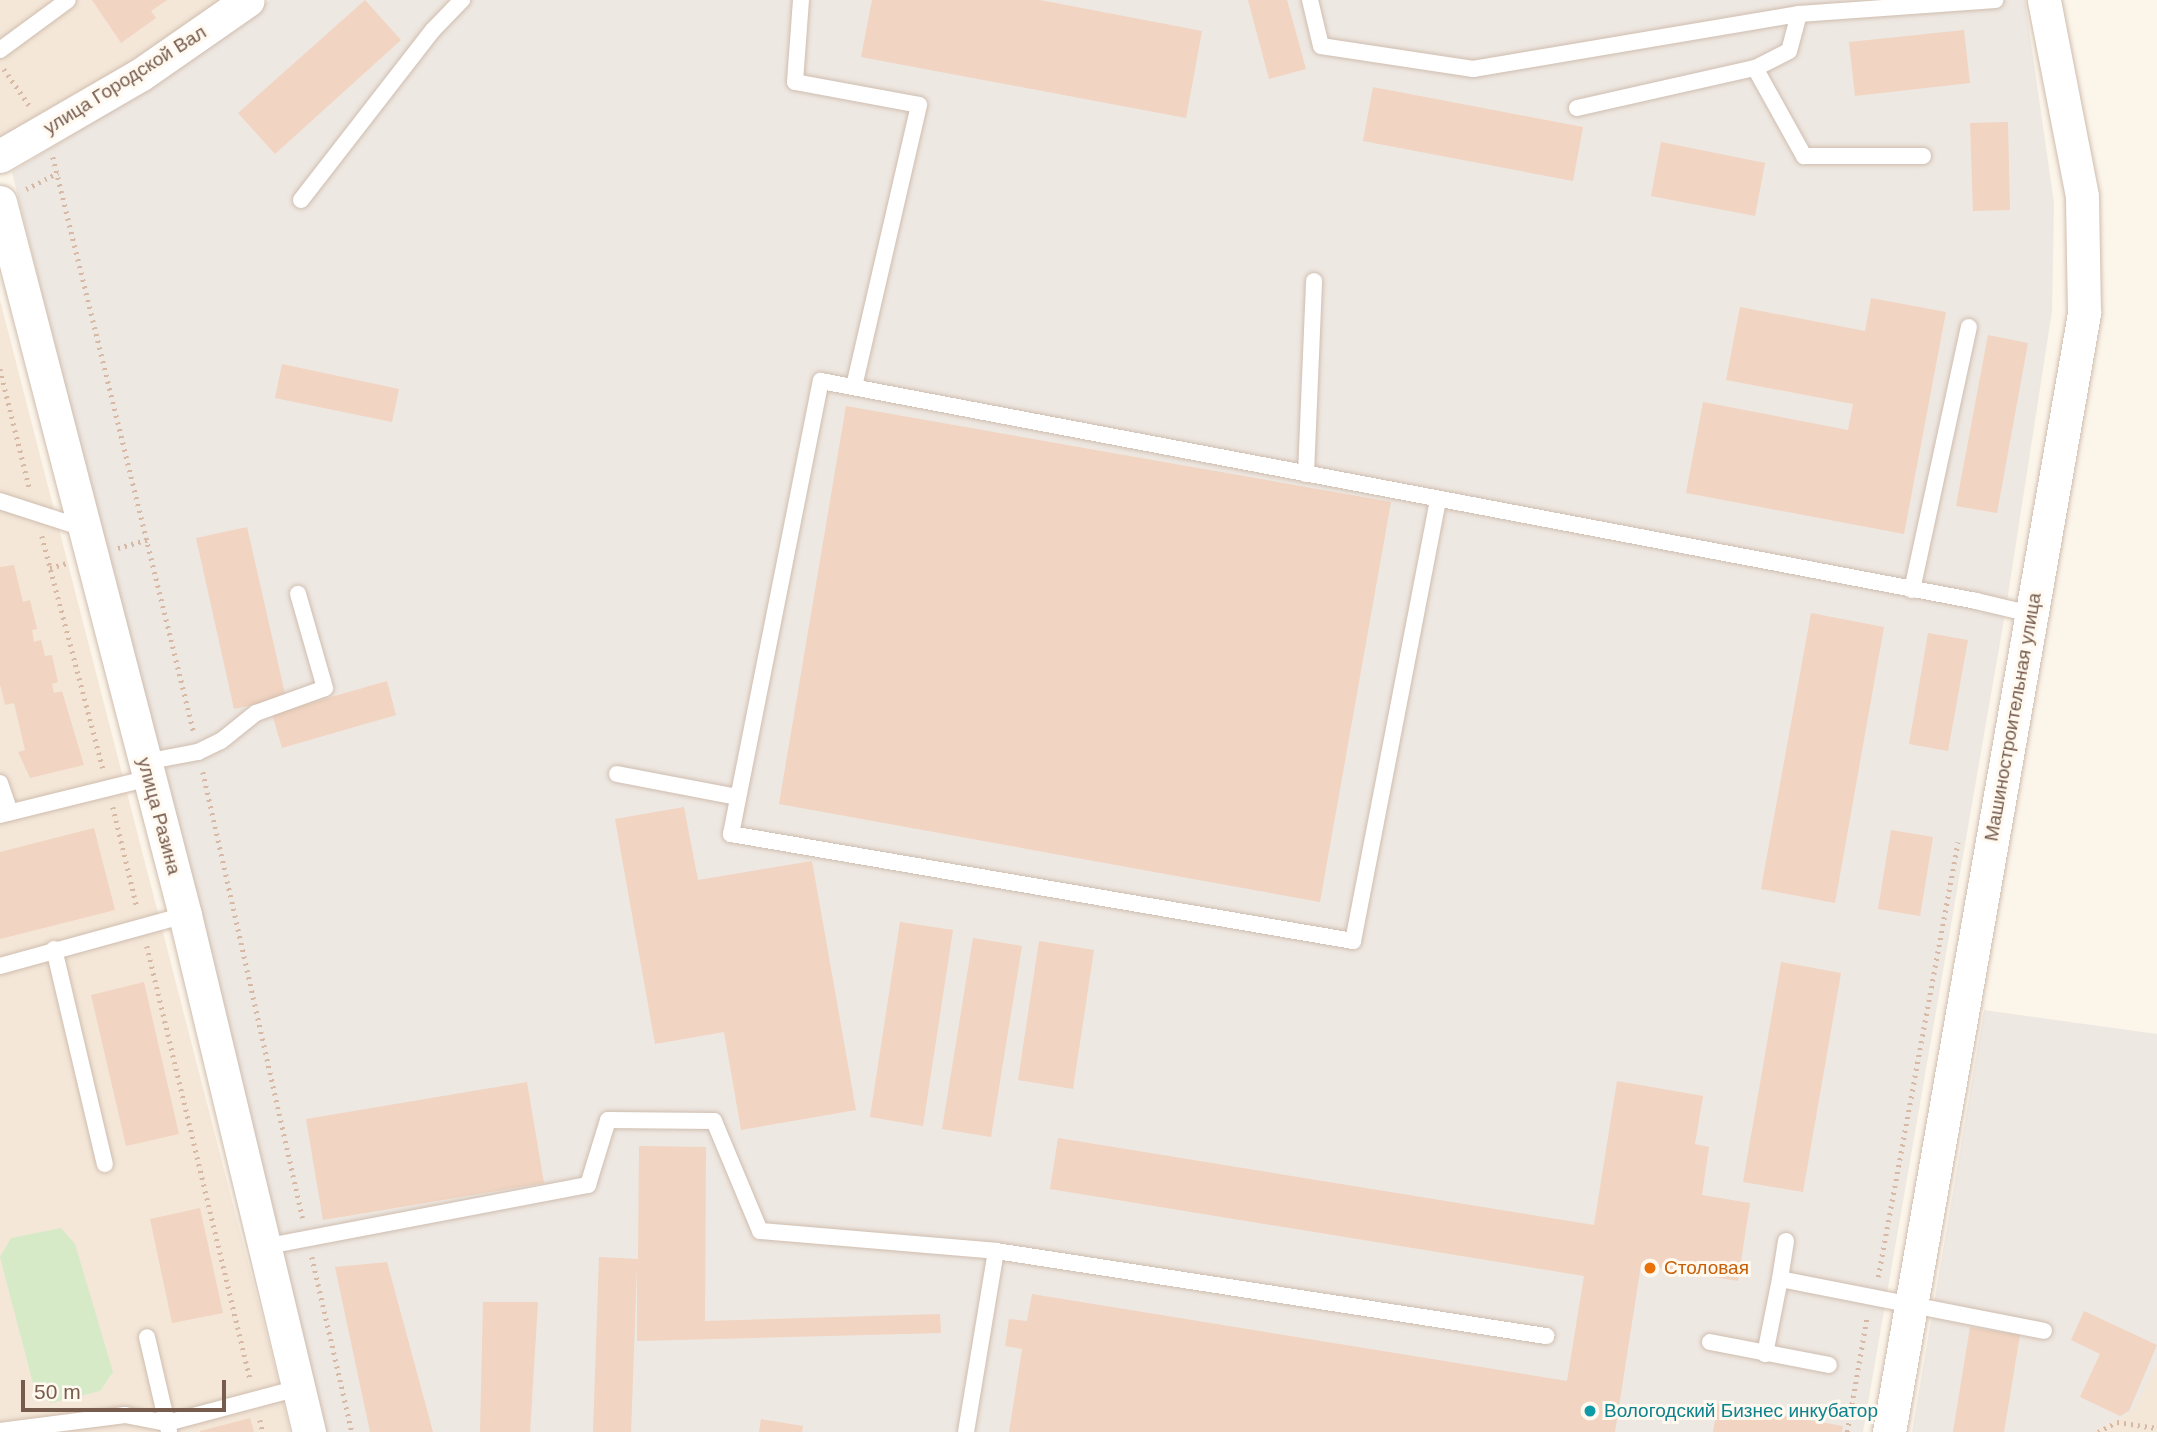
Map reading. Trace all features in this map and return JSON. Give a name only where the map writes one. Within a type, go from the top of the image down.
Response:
[{"type":"street","name":"улица Городской Вал","points":[[0,156],[140,75],[248,0]]},
{"type":"street","name":"Машиностроительная улица","points":[[1889,1432],[2084,313],[2082,195],[2044,0]]},
{"type":"street","name":"улица Разина","points":[[7,211],[83,528],[185,915],[309,1432]]},
{"type":"lane","points":[[0,50],[68,0]]},
{"type":"lane","points":[[301,200],[433,30],[462,0]]},
{"type":"lane","points":[[801,0],[795,82],[919,105],[854,387]]},
{"type":"lane","points":[[1310,0],[1321,46],[1473,69],[1799,14],[1996,0]]},
{"type":"lane","points":[[1577,108],[1755,68],[1789,51],[1799,14]]},
{"type":"lane","points":[[1755,68],[1804,156],[1923,156]]},
{"type":"lane","points":[[1306,474],[1314,281]]},
{"type":"lane","points":[[1912,590],[1969,327]]},
{"type":"lane","points":[[1438,500],[1353,941],[731,834],[821,381],[2031,614]]},
{"type":"lane","points":[[0,500],[83,528]]},
{"type":"lane","points":[[0,783],[5,813],[108,787],[221,741],[256,713],[325,688],[298,594]]},
{"type":"lane","points":[[617,774],[738,797]]},
{"type":"lane","points":[[0,966],[185,915]]},
{"type":"lane","points":[[54,949],[105,1164]]},
{"type":"lane","points":[[263,1247],[588,1185],[608,1120],[713,1121],[760,1231],[996,1251],[1546,1336]]},
{"type":"lane","points":[[1765,1354],[1786,1241]]},
{"type":"lane","points":[[966,1432],[996,1251]]},
{"type":"lane","points":[[1780,1279],[2044,1331]]},
{"type":"lane","points":[[147,1337],[168,1427]]},
{"type":"lane","points":[[1710,1342],[1829,1365]]},
{"type":"lane","points":[[0,1431],[125,1415],[168,1427],[299,1388]]},
{"type":"path","points":[[7,211],[58,173]]},
{"type":"path","points":[[0,369],[108,787],[263,1432]]},
{"type":"path","points":[[1847,1432],[1960,834]]},
{"type":"path","points":[[2098,1432],[2117,1422],[2157,1428]]},
{"type":"shaded area","points":[[0,0],[224,0],[136,60],[0,138]]},
{"type":"shaded area","points":[[270,0],[2025,0],[2054,203],[2052,311],[2006,608],[1863,1432],[323,1432],[12,172],[151,86]]},
{"type":"shaded area","points":[[0,300],[277,1375],[290,1432],[0,1432]]},
{"type":"shaded area","points":[[1984,1010],[2157,1034],[2157,1362],[2133,1411],[2092,1432],[1912,1432]]},
{"type":"shaded area","points":[[2157,1362],[2157,1432],[2092,1432],[2132,1411]]},
{"type":"green space","points":[[61,1228],[75,1244],[113,1372],[100,1391],[51,1403],[35,1391],[0,1257],[11,1238]]},
{"type":"building","points":[[92,0],[167,0],[151,11],[156,18],[121,43]]},
{"type":"building","points":[[365,0],[401,40],[275,154],[238,113]]},
{"type":"building","points":[[872,0],[1040,0],[1202,31],[1186,118],[861,57]]},
{"type":"building","points":[[1248,0],[1287,0],[1306,69],[1269,79]]},
{"type":"building","points":[[1964,30],[1970,83],[1855,96],[1849,42]]},
{"type":"building","points":[[1373,87],[1583,127],[1573,181],[1363,141]]},
{"type":"building","points":[[2008,122],[2010,210],[1973,211],[1970,123]]},
{"type":"building","points":[[1661,142],[1765,163],[1755,216],[1651,196]]},
{"type":"building","points":[[1871,298],[1946,312],[1904,534],[1686,493],[1703,402],[1848,430],[1853,404],[1726,380],[1740,307],[1865,331]]},
{"type":"building","points":[[1988,335],[2028,343],[1997,513],[1956,506]]},
{"type":"building","points":[[282,364],[399,389],[392,422],[275,398]]},
{"type":"building","points":[[846,406],[1391,502],[1320,902],[779,804]]},
{"type":"building","points":[[247,527],[286,698],[234,709],[196,538]]},
{"type":"building","points":[[14,565],[23,602],[30,600],[37,629],[32,630],[34,642],[41,640],[45,656],[52,655],[58,682],[52,684],[54,693],[62,691],[84,765],[30,778],[18,752],[25,750],[14,703],[5,705],[0,684],[0,567]]},
{"type":"building","points":[[1811,613],[1884,627],[1835,903],[1761,889]]},
{"type":"building","points":[[1928,633],[1968,640],[1948,751],[1909,744]]},
{"type":"building","points":[[387,681],[396,715],[282,748],[272,714]]},
{"type":"building","points":[[684,807],[698,880],[812,861],[856,1110],[741,1130],[724,1032],[655,1044],[615,819]]},
{"type":"building","points":[[94,828],[115,910],[0,939],[0,852]]},
{"type":"building","points":[[1891,830],[1933,837],[1920,916],[1878,909]]},
{"type":"building","points":[[900,922],[953,930],[923,1126],[870,1117]]},
{"type":"building","points":[[973,938],[1022,946],[991,1137],[942,1129]]},
{"type":"building","points":[[1039,941],[1094,950],[1073,1089],[1018,1080]]},
{"type":"building","points":[[1781,962],[1841,973],[1803,1192],[1743,1182]]},
{"type":"building","points":[[144,982],[179,1134],[126,1146],[91,995]]},
{"type":"building","points":[[1617,1081],[1703,1096],[1695,1144],[1709,1147],[1702,1195],[1750,1203],[1738,1281],[1641,1265],[1615,1432],[1009,1432],[1022,1349],[1005,1346],[1009,1319],[1027,1321],[1032,1294],[1567,1381],[1584,1276],[1050,1189],[1058,1138],[1594,1225]]},
{"type":"building","points":[[527,1082],[544,1183],[323,1220],[306,1119]]},
{"type":"building","points":[[639,1146],[706,1147],[705,1321],[940,1314],[941,1333],[637,1341],[637,1267],[631,1432],[593,1432],[599,1257],[638,1259]]},
{"type":"building","points":[[200,1208],[223,1313],[172,1323],[150,1219]]},
{"type":"building","points":[[387,1262],[433,1432],[370,1432],[335,1267]]},
{"type":"building","points":[[483,1302],[538,1302],[530,1432],[480,1432]]},
{"type":"building","points":[[2084,1311],[2157,1345],[2129,1411],[2120,1416],[2080,1397],[2100,1354],[2071,1340]]},
{"type":"building","points":[[1970,1327],[2020,1335],[2004,1432],[1953,1432]]},
{"type":"building","points":[[1718,1404],[1843,1426],[1842,1432],[1713,1432]]},
{"type":"building","points":[[250,1418],[254,1432],[200,1432],[200,1431]]},
{"type":"building","points":[[761,1419],[803,1426],[802,1432],[759,1432]]},
{"type":"place","name":"Столовая","points":[[1650,1268]]},
{"type":"place","name":"Вологодский Бизнес инкубатор","points":[[1590,1411]]}]
